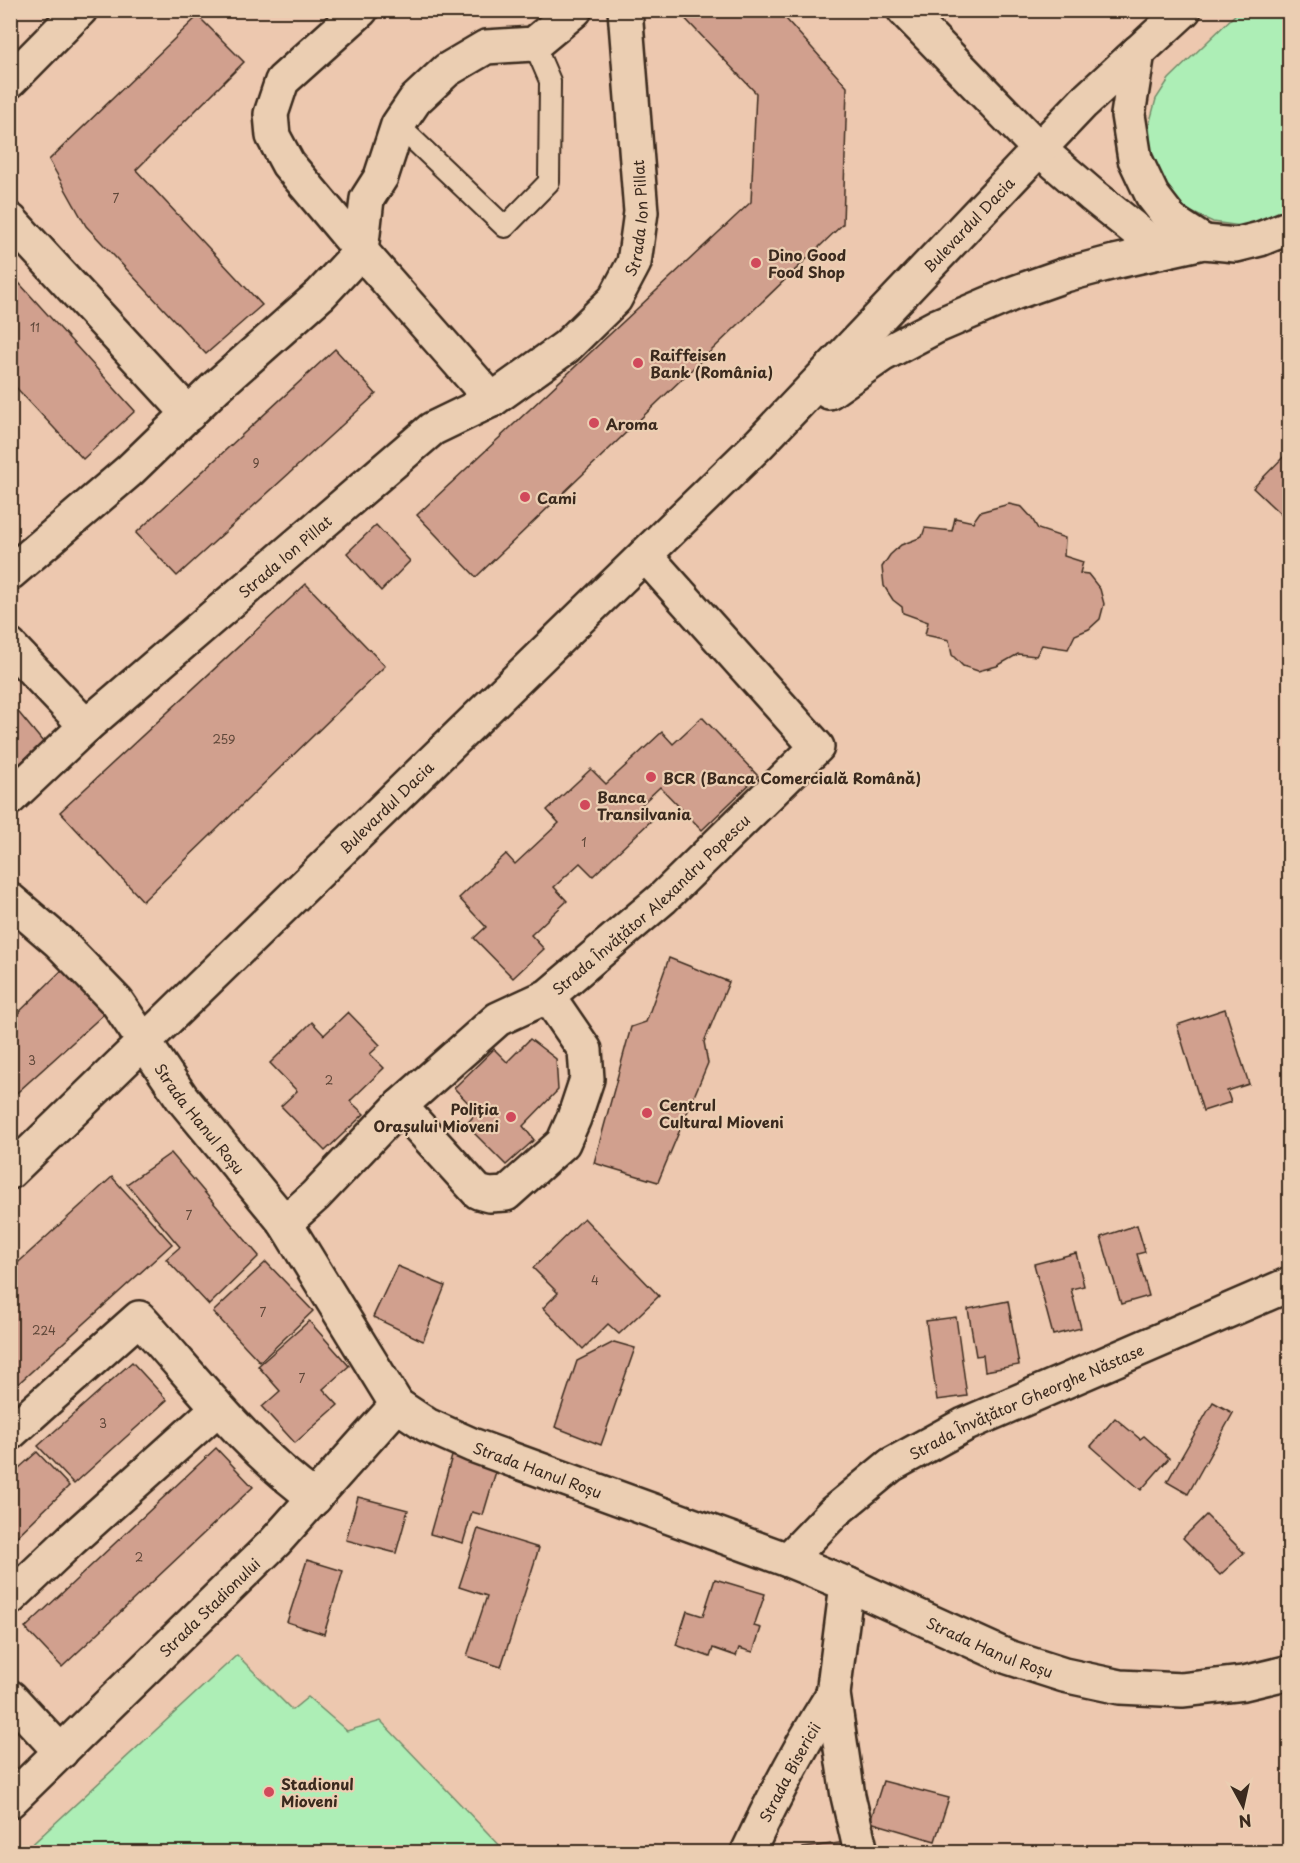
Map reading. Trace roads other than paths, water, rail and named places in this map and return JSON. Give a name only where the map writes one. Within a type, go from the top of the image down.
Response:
[{"type":"street","points":[[10,81],[80,10]]},
{"type":"street","points":[[360,10],[282,81],[271,114],[273,136],[288,164],[492,400]]},
{"type":"street","points":[[10,573],[129,471],[216,387],[321,294],[361,251],[367,199],[381,177],[398,125],[415,100],[447,70],[486,47],[534,44],[575,10]]},
{"type":"street","name":"Strada Ion Pillat","points":[[10,798],[86,726],[432,429],[492,400],[566,347],[615,299],[634,262],[641,212],[625,10]]},
{"type":"street","points":[[904,10],[1041,150],[1092,195],[1162,250]]},
{"type":"street","name":"Bulevardul Dacia","points":[[10,1172],[760,443],[1041,150],[1083,103],[1184,10]]},
{"type":"street","points":[[1138,52],[1128,115],[1135,159],[1152,195],[1172,221],[1204,242]]},
{"type":"street","points":[[10,220],[189,414]]},
{"type":"street","name":"Bulevardul Dacia","points":[[760,443],[882,355],[937,326],[1014,293],[1065,275],[1162,250],[1204,242],[1236,245],[1260,240],[1290,227]]},
{"type":"street","points":[[1236,245],[1290,252]]},
{"type":"street","name":"Strada Învățător Alexandru Popescu","points":[[285,1223],[315,1196],[400,1106],[498,1018],[548,996],[663,898],[817,747],[645,555]]},
{"type":"street","points":[[10,646],[86,726]]},
{"type":"street","name":"Strada Hanul Roșu","points":[[10,900],[59,942],[117,1002],[182,1098],[285,1223],[397,1405],[427,1425],[472,1445],[788,1560],[847,1584],[1008,1658],[1064,1675],[1120,1687],[1182,1690],[1244,1683],[1290,1672]]},
{"type":"street","points":[[400,1106],[478,1192],[489,1195],[506,1194],[563,1143],[587,1079],[585,1050],[548,996]]},
{"type":"street","name":"Strada Învățător Gheorghe Năstase","points":[[788,1560],[834,1512],[891,1465],[964,1425],[1290,1284]]},
{"type":"street","points":[[10,1433],[139,1318],[218,1408],[292,1481],[315,1498]]},
{"type":"street","name":"Strada Stadionului","points":[[10,1801],[275,1542],[397,1405]]},
{"type":"street","points":[[10,1598],[218,1408]]},
{"type":"street","name":"Strada Bisericii","points":[[847,1584],[833,1694],[848,1796],[861,1852]]},
{"type":"street","name":"Strada Bisericii","points":[[748,1852],[770,1803],[833,1694]]},
{"type":"street","points":[[10,1697],[61,1752]]},
{"type":"lane","points":[[398,125],[505,227],[549,182],[550,81],[534,44]]},
{"type":"place","name":"Dino Good Food Shop","points":[[756,263]]},
{"type":"place","name":"Raiffeisen Bank (România)","points":[[638,363]]},
{"type":"place","name":"Aroma","points":[[594,423]]},
{"type":"place","name":"Cami","points":[[525,497]]},
{"type":"place","name":"BCR (Banca Comercială Română)","points":[[651,777]]},
{"type":"place","name":"Banca Transilvania","points":[[585,805]]},
{"type":"place","name":"Centrul Cultural Mioveni","points":[[647,1113]]},
{"type":"place","name":"Poliția Orașului Mioveni","points":[[511,1117]]},
{"type":"place","name":"Stadionul Mioveni","points":[[269,1792]]}]
